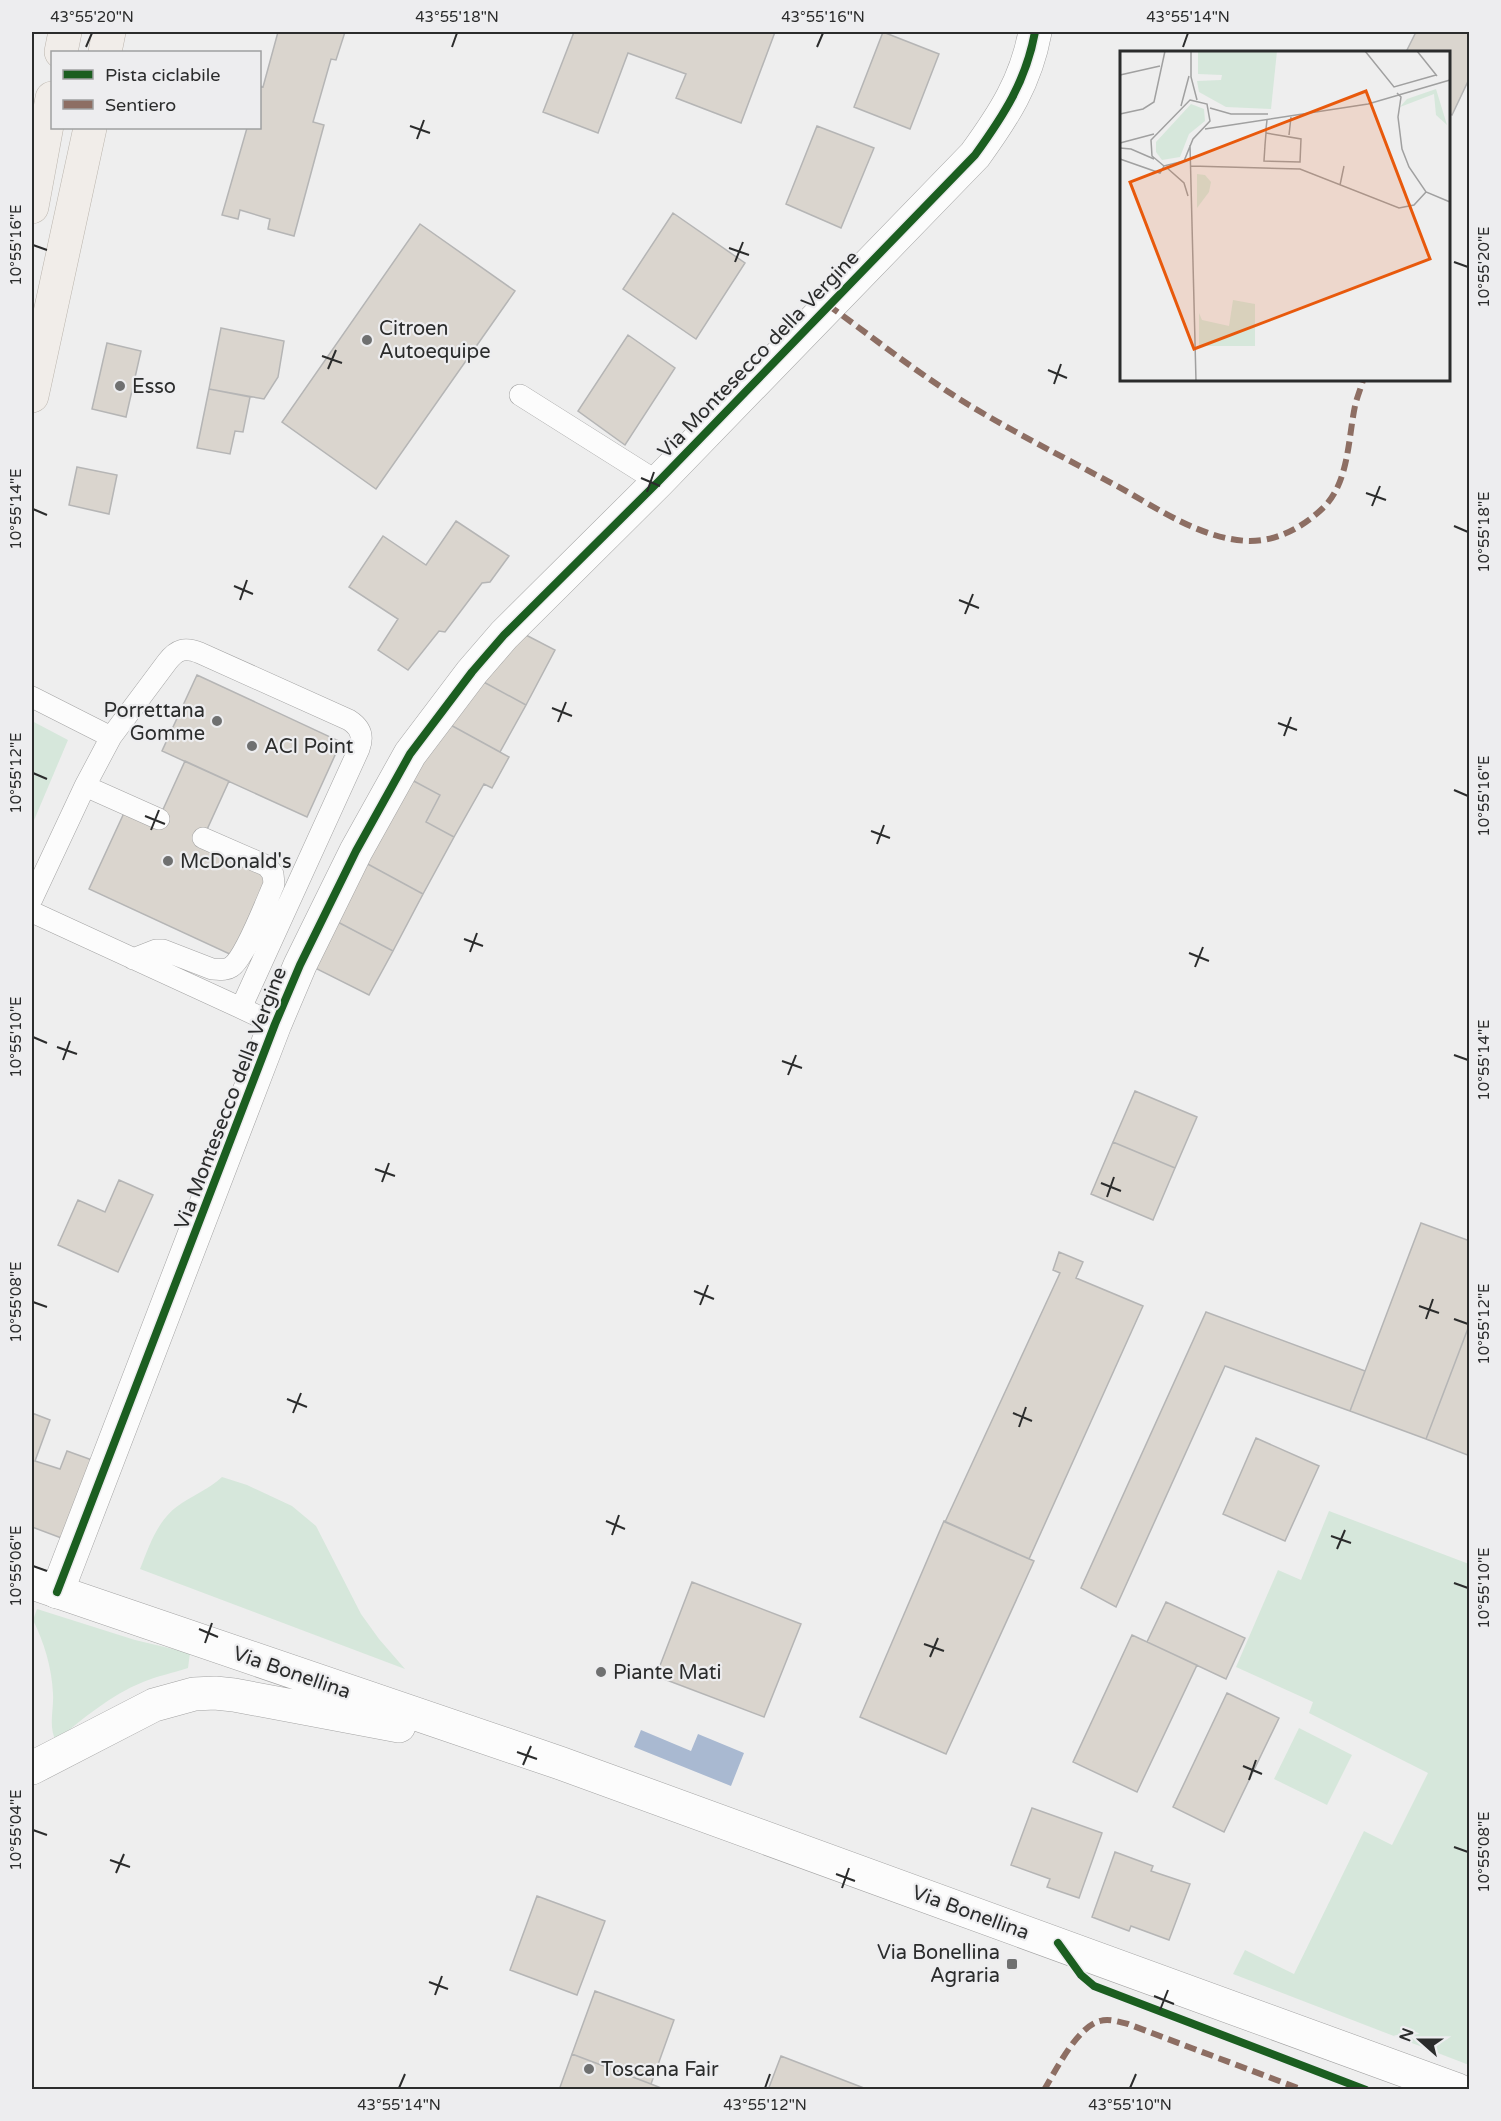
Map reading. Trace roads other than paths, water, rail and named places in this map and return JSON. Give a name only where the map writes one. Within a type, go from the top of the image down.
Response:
[{"type":"main road","points":[[61,51],[65,32]]},
{"type":"main road","points":[[105,51],[109,32]]},
{"type":"main road","name":"Via Montesecco della Vergine","points":[[44,1588],[300,965],[341,880],[411,754],[472,672],[504,635],[658,482],[975,155],[1014,98],[1025,71],[1035,32]]},
{"type":"main road","points":[[32,207],[51,103]]},
{"type":"main road","points":[[32,396],[90,129]]},
{"type":"main road","name":"Via Bonellina","points":[[44,1588],[484,1737],[1047,1939],[1458,2090]]},
{"type":"main road","name":"Via Bonellina","points":[[32,1768],[154,1705],[194,1694],[234,1695],[406,1727],[484,1737]]},
{"type":"lane","points":[[520,395],[658,482]]},
{"type":"lane","points":[[32,899],[111,736],[171,657],[184,649],[200,653],[349,720],[359,729],[362,738],[359,749],[241,1008]]},
{"type":"lane","points":[[32,697],[111,736]]},
{"type":"lane","points":[[85,786],[159,819]]},
{"type":"lane","points":[[133,959],[156,950],[163,950],[220,970],[232,966],[241,955],[274,884],[273,874],[267,866],[203,838]]},
{"type":"lane","points":[[32,912],[275,1024]]},
{"type":"water","points":[[641,1730],[691,1751],[698,1734],[744,1753],[731,1786],[634,1747]]},
{"type":"place","name":"Citroen Autoequipe","points":[[367,340]]},
{"type":"place","name":"Esso","points":[[120,386]]},
{"type":"place","name":"Porrettana Gomme","points":[[217,721]]},
{"type":"place","name":"ACI Point","points":[[252,746]]},
{"type":"place","name":"McDonald's","points":[[168,861]]},
{"type":"place","name":"Piante Mati","points":[[601,1672]]},
{"type":"place","name":"Via Bonellina Agraria","points":[[1012,1964]]},
{"type":"place","name":"Toscana Fair","points":[[589,2069]]}]
